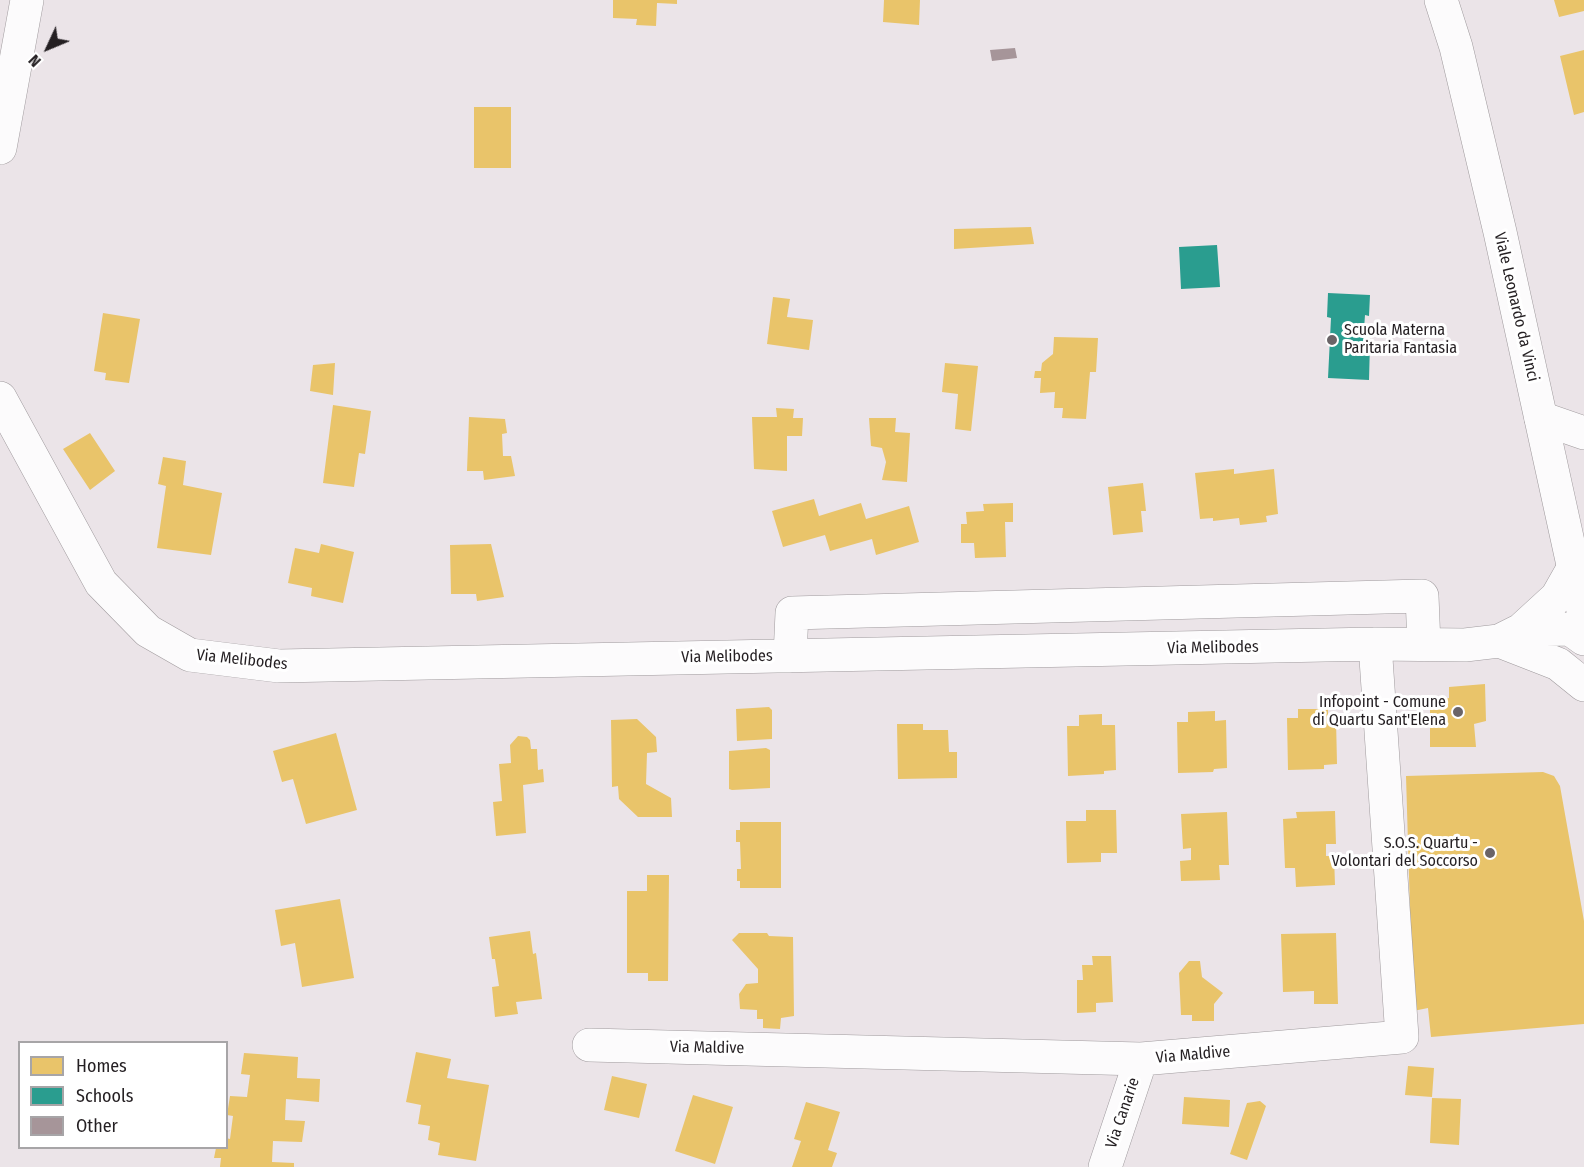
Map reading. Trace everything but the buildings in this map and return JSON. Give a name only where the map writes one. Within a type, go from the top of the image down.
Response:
[{"type":"street","points":[[0,147],[27,0]]},
{"type":"street","name":"Viale Leonardo da Vinci","points":[[1441,0],[1456,47],[1584,618]]},
{"type":"street","name":"Via Melibodes","points":[[0,398],[101,583],[148,631],[190,655],[279,666],[1375,644],[1465,645],[1510,636],[1570,629],[1584,618]]},
{"type":"street","points":[[1541,418],[1584,433]]},
{"type":"street","points":[[1574,567],[1557,597],[1510,636],[1558,664],[1584,685]]},
{"type":"street","points":[[790,656],[792,613],[1422,596],[1424,645]]},
{"type":"street","name":"Via Maldive","points":[[589,1045],[1142,1059],[1402,1037],[1375,644]]},
{"type":"street","name":"Via Canarie","points":[[1105,1167],[1142,1059]]},
{"type":"place","name":"Scuola Materna Paritaria Fantasia","points":[[1332,340]]},
{"type":"place","name":"Infopoint - Comune di Quartu Sant'Elena","points":[[1458,712]]},
{"type":"place","name":"S.O.S. Quartu - Volontari del Soccorso","points":[[1490,853]]}]
